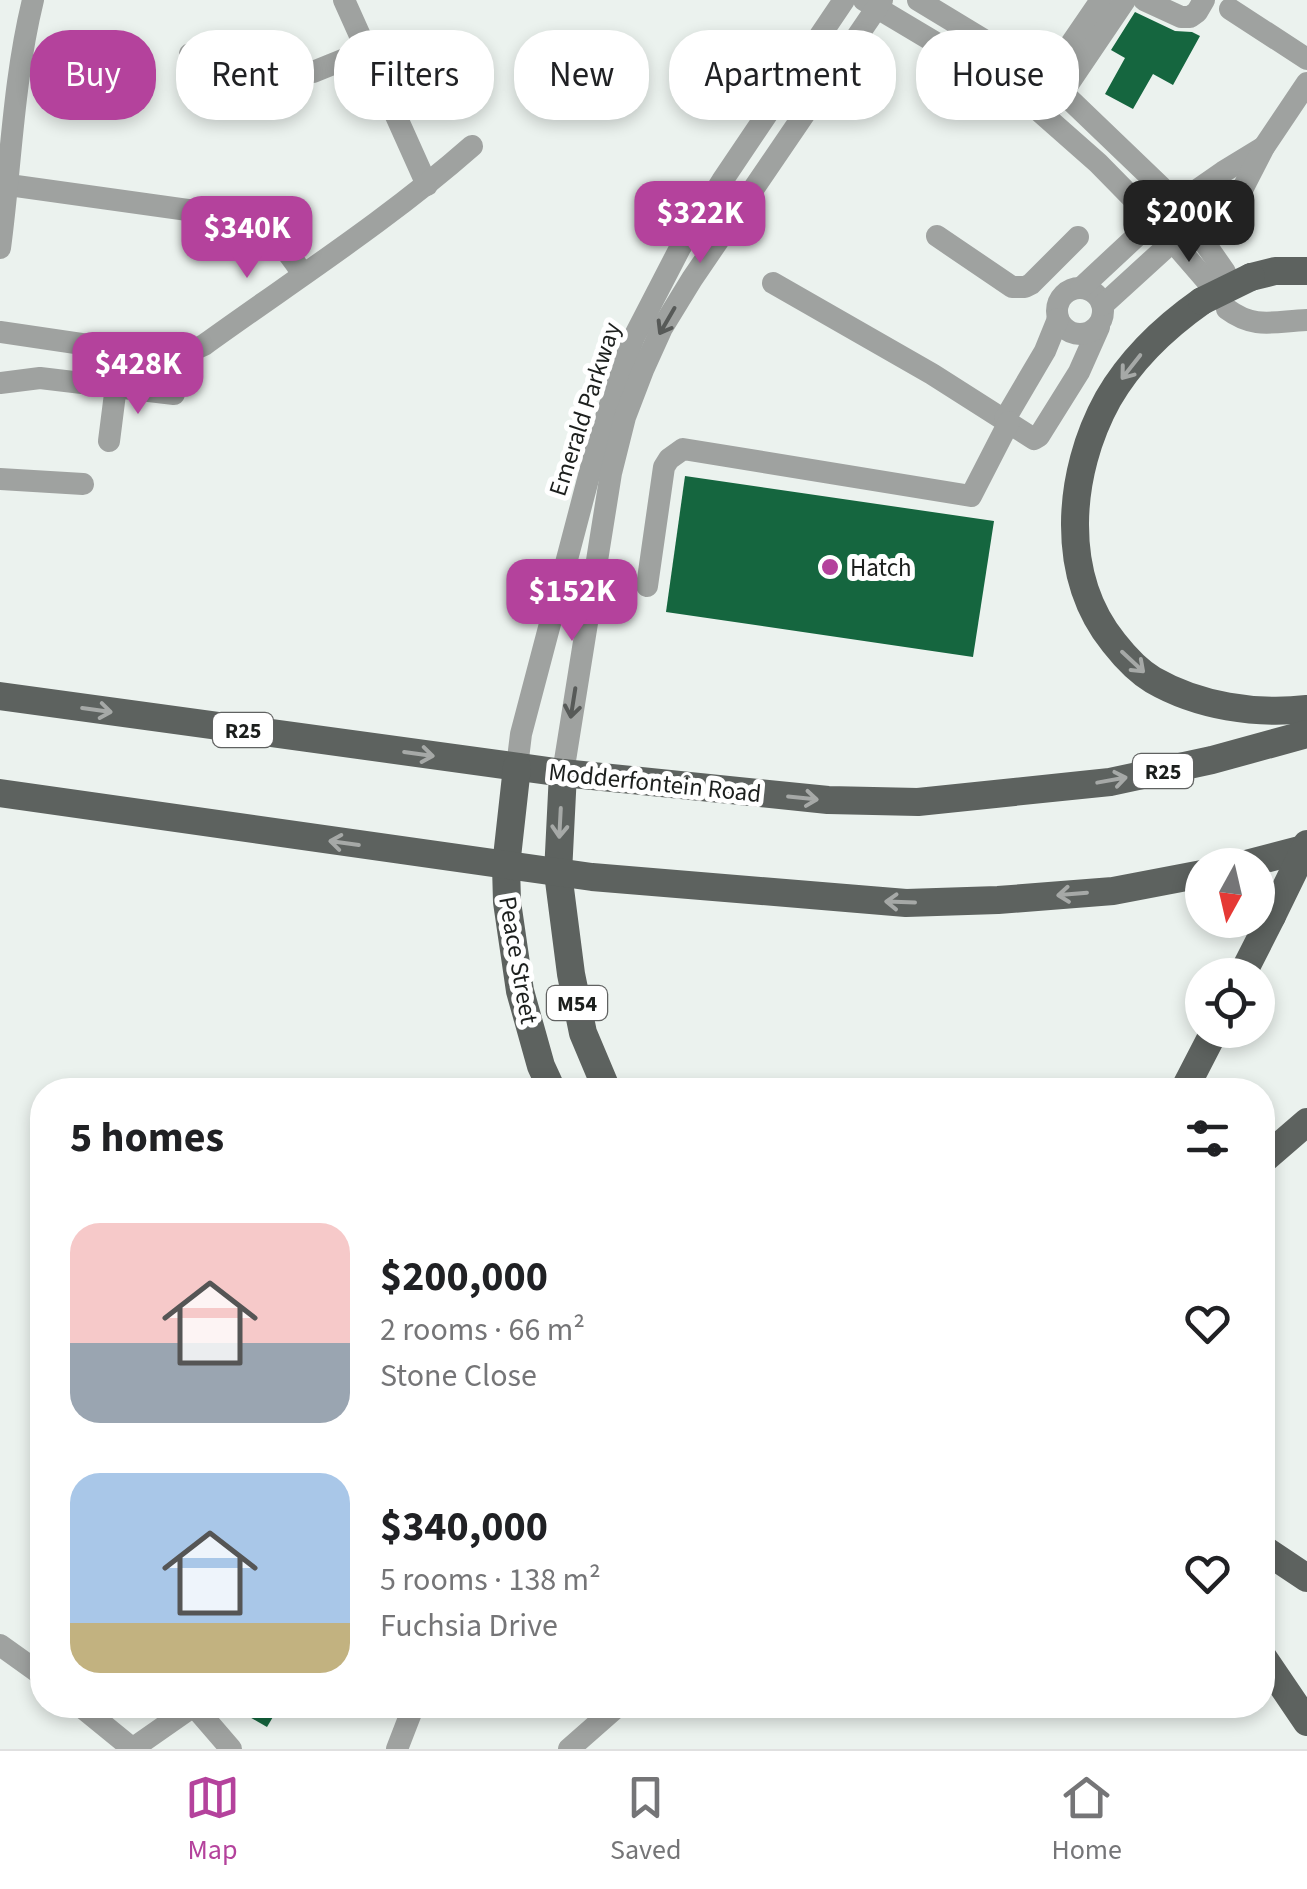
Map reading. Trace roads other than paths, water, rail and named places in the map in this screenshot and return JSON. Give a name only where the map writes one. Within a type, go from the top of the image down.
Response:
[{"type":"main road","points":[[1307,271],[1275,272],[1227,290],[1154,340],[1129,367],[1108,398],[1085,454],[1075,523],[1082,583],[1095,613],[1128,659],[1151,679],[1191,698],[1237,708],[1281,712],[1307,709]]},
{"type":"main road","name":"Modderfontein Road","points":[[0,696],[563,773],[828,800],[918,802],[1110,782],[1307,734]]},
{"type":"main road","name":"Peace Street","points":[[516,767],[506,866],[507,902],[520,992],[546,1078]]},
{"type":"main road","name":"Peace Street","points":[[563,773],[558,872],[570,974],[583,1032],[602,1078]]},
{"type":"main road","points":[[0,792],[611,879],[906,904],[1113,890],[1185,877]]},
{"type":"main road","points":[[1275,855],[1307,846]]},
{"type":"main road","points":[[1251,958],[1307,846]]},
{"type":"main road","points":[[1190,1078],[1206,1048]]},
{"type":"main road","points":[[1275,1150],[1307,1122]]},
{"type":"main road","points":[[1275,1557],[1307,1578]]},
{"type":"main road","points":[[1275,1675],[1307,1722]]},
{"type":"street","points":[[0,248],[15,90],[32,0]]},
{"type":"street","points":[[344,0],[356,30]]},
{"type":"street","name":"Emerald Parkway","points":[[516,767],[596,449],[634,337],[680,248],[844,0]]},
{"type":"street","points":[[918,0],[968,30]]},
{"type":"street","points":[[1079,42],[1101,0]]},
{"type":"street","points":[[1079,57],[1125,0]]},
{"type":"street","points":[[1144,0],[1181,17],[1197,12],[1204,0]]},
{"type":"street","points":[[874,2],[919,30]]},
{"type":"street","name":"Emerald Parkway","points":[[563,773],[610,472],[643,370],[662,328],[692,279],[874,2]]},
{"type":"street","points":[[1230,9],[1307,60]]},
{"type":"street","points":[[1075,318],[1232,201],[1264,147],[1304,93]]},
{"type":"street","points":[[1079,110],[1176,204],[1195,229],[1240,318],[1262,324],[1307,320]]},
{"type":"street","points":[[397,120],[427,185]]},
{"type":"street","points":[[1049,120],[1098,164],[1172,242],[1227,290]]},
{"type":"street","points":[[0,332],[138,354],[182,354],[204,345],[375,225],[472,146]]},
{"type":"street","points":[[647,586],[664,466],[668,458],[683,449],[971,496],[1015,427],[1075,318],[1095,293],[1082,288],[1154,220],[1264,147]]},
{"type":"street","points":[[9,184],[245,218],[275,235],[303,274]]},
{"type":"street","points":[[952,238],[985,261],[1012,287],[1025,288],[1078,238]]},
{"type":"street","points":[[773,284],[1015,427],[1039,436],[1079,372],[1075,318],[1033,282]]},
{"type":"street","points":[[0,383],[40,378],[174,394]]},
{"type":"street","points":[[108,441],[116,386]]},
{"type":"street","points":[[0,479],[84,484]]},
{"type":"street","points":[[0,1644],[30,1666]]},
{"type":"street","points":[[95,1718],[132,1749],[177,1718]]},
{"type":"street","points":[[205,1718],[231,1749]]},
{"type":"street","points":[[398,1749],[409,1718]]},
{"type":"street","points":[[568,1749],[603,1718]]},
{"type":"place","name":"Hatch","points":[[830,567]]}]
